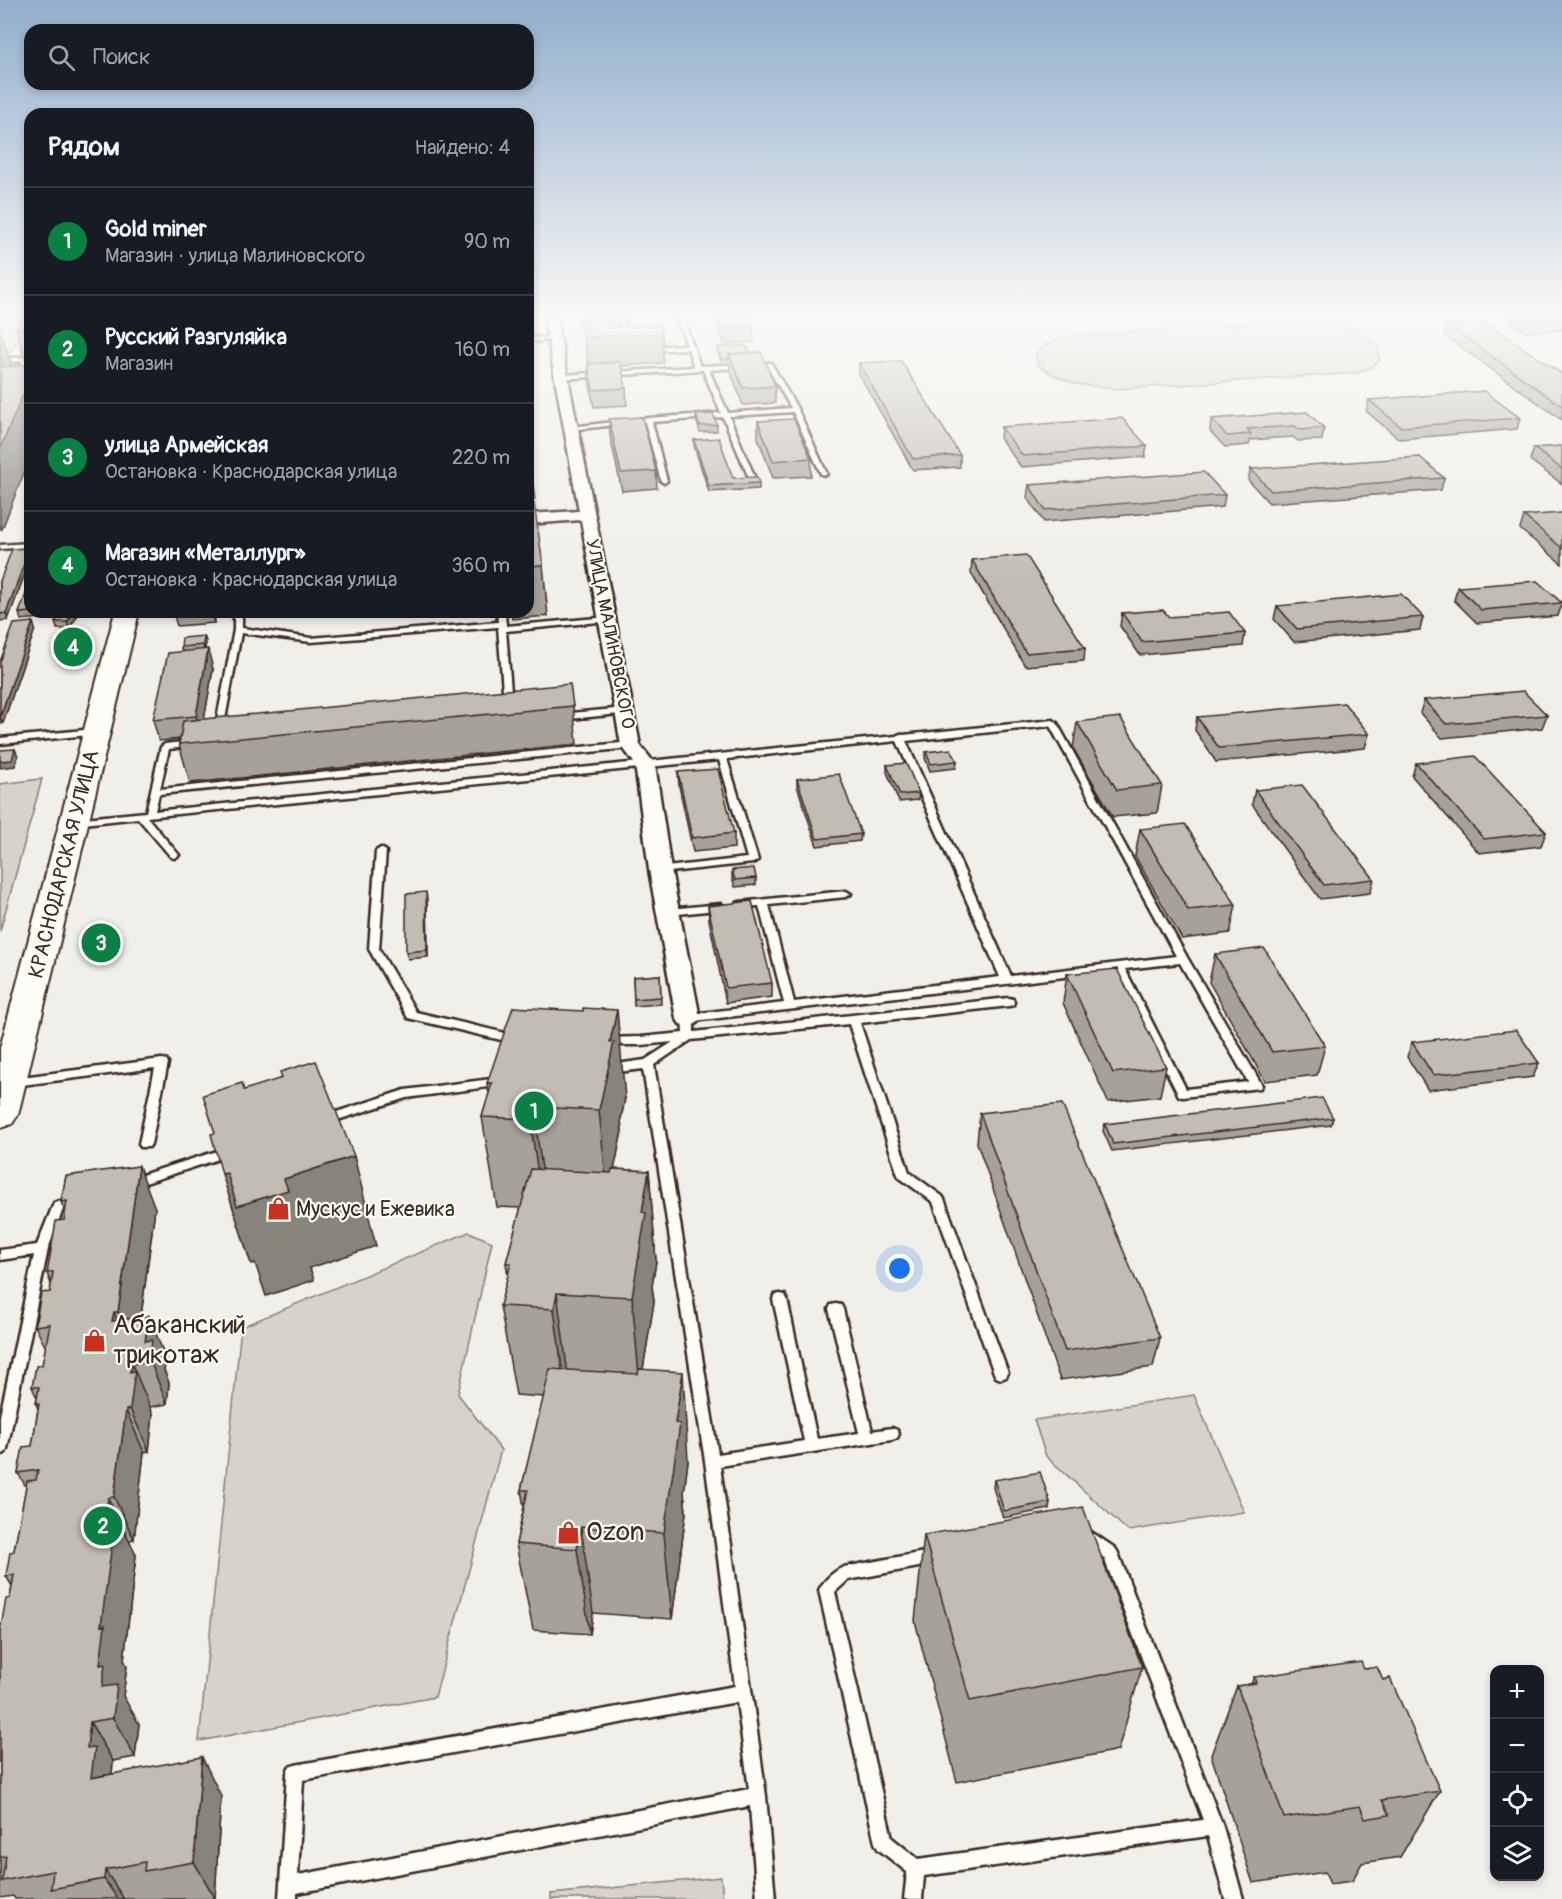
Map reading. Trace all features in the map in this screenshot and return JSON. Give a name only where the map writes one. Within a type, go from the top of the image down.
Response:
[{"type":"main road","name":"КРАСНОДАРСКАЯ УЛИЦА","points":[[0,1115],[8,1083],[13,1046],[74,822],[126,618]]},
{"type":"street","name":"УЛИЦА МАЛИНОВСКОГО","points":[[567,406],[586,515],[609,619],[631,745],[645,764],[660,870],[688,1027]]},
{"type":"street","points":[[534,519],[586,515]]},
{"type":"lane","points":[[721,406],[752,478]]},
{"type":"lane","points":[[793,406],[824,474]]},
{"type":"lane","points":[[571,429],[648,420],[795,410]]},
{"type":"lane","points":[[648,420],[664,481]]},
{"type":"lane","points":[[0,547],[24,545]]},
{"type":"lane","points":[[217,741],[238,630],[238,618]]},
{"type":"lane","points":[[501,618],[508,710]]},
{"type":"lane","points":[[238,630],[311,640],[609,619]]},
{"type":"lane","points":[[544,719],[626,711]]},
{"type":"lane","points":[[74,822],[1053,723],[1183,959],[1256,1085],[1183,1093],[1119,967]]},
{"type":"lane","points":[[0,741],[97,732]]},
{"type":"lane","points":[[900,737],[1007,980]]},
{"type":"lane","points":[[145,815],[156,792],[165,747],[206,742]]},
{"type":"lane","points":[[156,792],[631,745]]},
{"type":"lane","points":[[660,870],[753,860],[722,756]]},
{"type":"lane","points":[[145,815],[174,855]]},
{"type":"lane","points":[[381,851],[374,949],[412,1015],[511,1039],[523,1039]]},
{"type":"lane","points":[[669,912],[846,894]]},
{"type":"lane","points":[[763,902],[790,1006]]},
{"type":"lane","points":[[594,1040],[641,1041],[688,1027],[790,1006],[1183,959]]},
{"type":"lane","points":[[602,1070],[648,1064],[688,1027],[853,1020],[1009,1002]]},
{"type":"lane","points":[[853,1020],[904,1175],[938,1199],[1000,1372]]},
{"type":"lane","points":[[8,1083],[162,1063],[145,1144]]},
{"type":"lane","points":[[648,1064],[712,1461],[742,1693],[758,1796],[766,1899]]},
{"type":"lane","points":[[315,1123],[405,1094],[509,1081]]},
{"type":"lane","points":[[114,1188],[237,1148]]},
{"type":"lane","points":[[0,1449],[42,1249],[58,1206],[92,1195]]},
{"type":"lane","points":[[0,1255],[42,1249]]},
{"type":"lane","points":[[780,1299],[812,1447]]},
{"type":"lane","points":[[836,1309],[867,1438]]},
{"type":"lane","points":[[712,1461],[892,1434]]},
{"type":"lane","points":[[1066,1532],[1078,1529],[1110,1553],[1214,1827],[1234,1899]]},
{"type":"lane","points":[[949,1554],[844,1574],[827,1590],[884,1843],[916,1868],[1214,1827]]},
{"type":"lane","points":[[742,1693],[295,1773],[288,1893],[758,1796]]},
{"type":"lane","points":[[913,1899],[916,1868]]},
{"type":"shaded area","points":[[42,779],[0,931],[0,784]]},
{"type":"shaded area","points":[[469,1232],[492,1242],[458,1394],[501,1450],[435,1697],[199,1741],[241,1327]]},
{"type":"shaded area","points":[[1194,1395],[1244,1512],[1128,1531],[1046,1456],[1034,1420]]},
{"type":"shaded area","points":[[721,1877],[723,1899],[551,1899],[551,1894]]},
{"type":"building","points":[[0,406],[18,406],[0,449]]},
{"type":"building","points":[[883,406],[929,406],[960,455],[913,459]]},
{"type":"building","points":[[1376,406],[1503,406],[1520,418],[1401,427]]},
{"type":"building","points":[[1307,412],[1324,428],[1300,430],[1295,426],[1247,429],[1251,434],[1227,436],[1211,419]]},
{"type":"building","points":[[713,414],[717,425],[700,426],[696,415]]},
{"type":"building","points":[[642,417],[656,471],[621,473],[609,419]]},
{"type":"building","points":[[1122,418],[1147,446],[1023,456],[1001,427]]},
{"type":"building","points":[[794,419],[811,458],[773,461],[758,421]]},
{"type":"building","points":[[719,438],[733,478],[757,477],[759,483],[709,486],[694,440]]},
{"type":"building","points":[[1562,446],[1562,469],[1534,448]]},
{"type":"building","points":[[1420,457],[1444,478],[1271,491],[1251,469]]},
{"type":"building","points":[[1204,472],[1225,495],[1045,510],[1029,485]]},
{"type":"building","points":[[534,503],[543,565],[534,566]]},
{"type":"building","points":[[1562,513],[1562,548],[1524,516]]},
{"type":"building","points":[[24,548],[24,564],[6,613],[0,614],[0,581],[12,549]]},
{"type":"building","points":[[1026,555],[1085,648],[1026,653],[972,560]]},
{"type":"building","points":[[1537,581],[1562,603],[1481,610],[1458,587]]},
{"type":"building","points":[[1401,594],[1423,617],[1297,629],[1277,606]]},
{"type":"building","points":[[24,599],[24,613],[19,613]]},
{"type":"building","points":[[1163,610],[1169,617],[1229,612],[1245,633],[1142,642],[1122,613]]},
{"type":"building","points":[[58,618],[70,618],[67,622],[55,622]]},
{"type":"building","points":[[33,622],[0,717],[0,662],[14,624]]},
{"type":"building","points":[[204,636],[203,645],[181,647],[182,638]]},
{"type":"building","points":[[208,649],[196,716],[153,720],[168,653]]},
{"type":"building","points":[[570,684],[573,706],[179,744],[183,721]]},
{"type":"building","points":[[1523,691],[1547,715],[1446,724],[1424,700]]},
{"type":"building","points":[[1344,703],[1369,734],[1219,748],[1197,717]]},
{"type":"building","points":[[1120,717],[1162,785],[1117,790],[1077,722]]},
{"type":"building","points":[[15,749],[12,760],[0,761],[0,750]]},
{"type":"building","points":[[951,749],[957,761],[931,764],[926,752]]},
{"type":"building","points":[[1475,756],[1546,832],[1484,839],[1416,763]]},
{"type":"building","points":[[906,763],[919,793],[900,795],[887,765]]},
{"type":"building","points":[[718,769],[734,833],[692,838],[678,772]]},
{"type":"building","points":[[839,774],[861,834],[817,839],[797,779]]},
{"type":"building","points":[[1302,785],[1374,879],[1324,885],[1255,790]]},
{"type":"building","points":[[1185,824],[1236,905],[1188,910],[1140,829]]},
{"type":"building","points":[[754,868],[756,878],[735,880],[732,870]]},
{"type":"building","points":[[426,892],[427,950],[406,952],[406,894]]},
{"type":"building","points":[[752,901],[772,983],[726,988],[708,906]]},
{"type":"building","points":[[1264,948],[1325,1046],[1272,1052],[1215,954]]},
{"type":"building","points":[[1117,969],[1166,1067],[1113,1073],[1067,974]]},
{"type":"building","points":[[660,975],[661,997],[634,999],[633,977]]},
{"type":"building","points":[[513,1007],[583,1011],[583,1008],[617,1010],[610,1042],[614,1042],[599,1110],[533,1107],[530,1119],[482,1117],[492,1083],[487,1083]]},
{"type":"building","points":[[1516,1030],[1539,1063],[1433,1075],[1412,1042]]},
{"type":"building","points":[[316,1061],[354,1156],[284,1179],[288,1190],[237,1206],[227,1173],[222,1174],[211,1134],[215,1133],[203,1095],[242,1083],[244,1090],[282,1078],[280,1072]]},
{"type":"building","points":[[1322,1098],[1333,1118],[1113,1144],[1105,1124]]},
{"type":"building","points":[[1062,1104],[1160,1338],[1065,1351],[980,1113]]},
{"type":"building","points":[[139,1166],[118,1312],[114,1312],[112,1321],[149,1316],[145,1341],[152,1340],[150,1361],[132,1364],[130,1372],[135,1371],[130,1409],[126,1410],[114,1497],[108,1498],[106,1516],[116,1514],[101,1626],[105,1625],[100,1665],[105,1664],[102,1687],[117,1685],[113,1718],[90,1722],[87,1748],[95,1747],[91,1778],[202,1757],[194,1862],[144,1871],[145,1862],[105,1870],[104,1879],[51,1889],[53,1871],[2,1881],[6,1856],[0,1857],[0,1631],[6,1599],[10,1598],[14,1575],[6,1576],[10,1552],[14,1551],[27,1481],[36,1480],[38,1470],[18,1473],[23,1447],[32,1446],[39,1404],[36,1404],[39,1387],[32,1387],[36,1366],[42,1365],[50,1324],[35,1326],[41,1293],[50,1292],[53,1272],[47,1273],[56,1221],[64,1220],[67,1201],[61,1202],[66,1176]]},
{"type":"building","points":[[531,1169],[611,1173],[612,1169],[649,1171],[642,1212],[646,1213],[632,1297],[557,1293],[554,1309],[500,1306],[511,1263],[506,1263]]},
{"type":"building","points":[[550,1369],[638,1374],[639,1369],[683,1372],[675,1423],[680,1424],[664,1533],[581,1527],[577,1549],[516,1544],[528,1490],[521,1490]]},
{"type":"building","points":[[1040,1472],[1050,1502],[1004,1511],[994,1480]]},
{"type":"building","points":[[1083,1507],[1142,1667],[970,1701],[924,1535]]},
{"type":"building","points":[[1361,1662],[1364,1669],[1377,1667],[1383,1680],[1390,1678],[1440,1791],[1382,1800],[1389,1815],[1365,1819],[1360,1806],[1284,1818],[1237,1686],[1256,1683],[1254,1677]]},
{"type":"place","name":"Магазин «Металлург»","points":[[73,647]]},
{"type":"place","name":"улица Армейская","points":[[101,943]]},
{"type":"place","name":"Gold miner","points":[[534,1111]]},
{"type":"place","name":"Мускус и Ежевика","points":[[278,1209]]},
{"type":"place","name":"Абаканский трикотаж","points":[[95,1340]]},
{"type":"place","name":"Русский Разгуляйка","points":[[103,1526]]},
{"type":"place","name":"Ozon","points":[[568,1532]]}]
